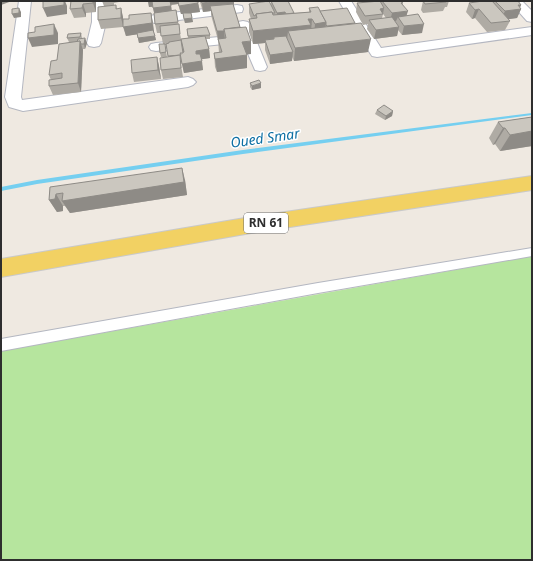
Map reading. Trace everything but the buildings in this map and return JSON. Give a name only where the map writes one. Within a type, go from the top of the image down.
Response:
[{"type":"main road","name":"RN 61","points":[[1,268],[251,225],[532,183]]},
{"type":"street","points":[[25,1],[13,97],[15,103],[23,106],[188,82]]},
{"type":"street","points":[[94,43],[99,22],[98,1]]},
{"type":"street","points":[[345,1],[377,53],[532,31]]},
{"type":"street","points":[[515,1],[532,18]]},
{"type":"street","points":[[155,19],[236,5],[260,67]]},
{"type":"street","points":[[156,47],[248,38]]},
{"type":"lane","points":[[1,345],[318,288],[532,252]]},
{"type":"green space","points":[[532,256],[532,560],[1,560],[1,351]]},
{"type":"waterway","name":"Oued Smar","points":[[1,189],[37,182],[243,152],[532,114]]}]
